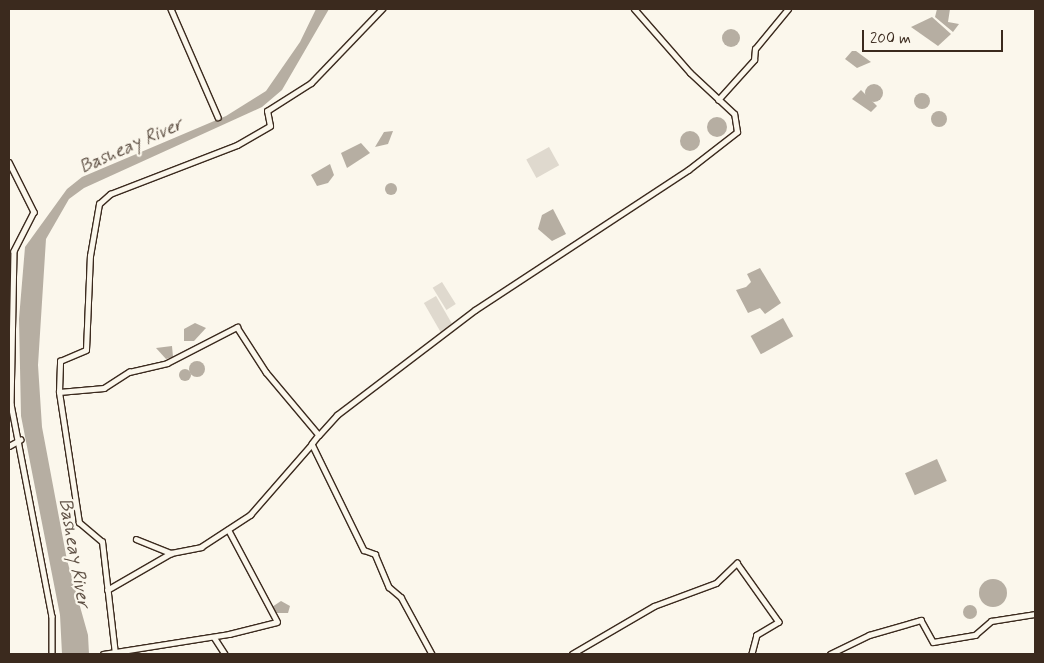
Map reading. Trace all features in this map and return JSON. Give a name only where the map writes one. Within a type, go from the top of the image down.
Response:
[{"type":"street","points":[[171,9],[218,117]]},
{"type":"street","points":[[114,653],[102,542],[81,528],[77,516],[59,392],[60,361],[86,350],[83,332],[89,301],[90,256],[101,200],[237,145],[270,126],[267,111],[311,83],[382,9]]},
{"type":"street","points":[[107,590],[171,553],[194,550],[228,530],[250,514],[338,415],[475,310],[688,170],[738,132],[739,120],[718,100],[634,9]]},
{"type":"street","points":[[718,100],[754,60],[754,49],[788,9]]},
{"type":"street","points":[[9,162],[34,212],[14,251],[11,404],[20,440],[52,616],[52,654]]},
{"type":"street","points":[[9,253],[14,251]]},
{"type":"street","points":[[59,392],[104,388],[129,372],[167,363],[237,327],[266,372],[319,435]]},
{"type":"street","points":[[9,446],[20,440]]},
{"type":"street","points":[[312,444],[364,550],[375,554],[389,587],[401,597],[432,654]]},
{"type":"street","points":[[102,654],[214,637],[277,622],[228,530]]},
{"type":"street","points":[[136,539],[171,553]]},
{"type":"street","points":[[572,654],[654,606],[716,583],[737,563],[779,622],[757,635],[752,654]]},
{"type":"street","points":[[830,654],[869,635],[921,620],[933,642],[975,636],[991,621],[1035,614]]},
{"type":"street","points":[[214,637],[225,654]]},
{"type":"shaded area","points":[[316,9],[329,9],[282,90],[262,107],[84,188],[69,199],[46,239],[38,365],[42,427],[67,560],[88,635],[89,654],[62,654],[60,615],[21,416],[19,319],[25,247],[67,189],[82,177],[226,116],[266,91],[300,42]]},
{"type":"shaded area","points":[[937,9],[950,9],[948,22],[959,24],[953,32],[935,17]]},
{"type":"shaded area","points":[[932,17],[951,34],[938,46],[911,27]]},
{"type":"shaded area","points":[[727,29],[735,29],[740,34],[738,45],[727,47],[722,42],[722,34]]},
{"type":"shaded area","points":[[852,51],[856,51],[871,62],[857,68],[845,59]]},
{"type":"shaded area","points":[[870,84],[878,84],[883,89],[881,100],[870,102],[865,97],[865,89]]},
{"type":"shaded area","points":[[861,90],[877,106],[871,112],[852,99]]},
{"type":"shaded area","points":[[919,93],[925,93],[930,98],[928,107],[919,109],[914,104],[914,98]]},
{"type":"shaded area","points":[[939,111],[947,119],[939,127],[931,119]]},
{"type":"shaded area","points":[[717,117],[724,120],[727,127],[724,134],[717,137],[710,134],[707,127],[710,120]]},
{"type":"shaded area","points":[[393,131],[388,144],[375,147],[384,132]]},
{"type":"shaded area","points":[[690,131],[697,134],[700,141],[697,148],[690,151],[683,148],[680,141],[683,134]]},
{"type":"shaded area","points":[[361,143],[370,153],[347,168],[341,153]]},
{"type":"shaded area","points":[[549,147],[559,165],[536,178],[526,160]]},
{"type":"shaded area","points":[[330,164],[334,175],[328,183],[317,186],[311,175]]},
{"type":"shaded area","points":[[391,183],[397,189],[391,195],[385,189]]},
{"type":"shaded area","points":[[553,209],[566,234],[552,241],[538,229],[542,215]]},
{"type":"shaded area","points":[[760,268],[781,303],[765,314],[760,308],[748,313],[736,290],[746,287],[751,282],[747,274]]},
{"type":"shaded area","points":[[442,282],[456,304],[446,310],[433,288]]},
{"type":"shaded area","points":[[436,296],[453,325],[441,332],[424,303]]},
{"type":"shaded area","points":[[783,318],[793,336],[761,354],[751,336]]},
{"type":"shaded area","points":[[195,323],[206,328],[194,341],[184,341],[184,329]]},
{"type":"shaded area","points":[[172,346],[173,357],[166,359],[156,348]]},
{"type":"shaded area","points":[[197,361],[205,369],[197,377],[189,369]]},
{"type":"shaded area","points":[[183,369],[187,369],[191,375],[187,381],[183,381],[179,377],[179,373]]},
{"type":"shaded area","points":[[937,459],[947,481],[915,495],[905,473]]},
{"type":"shaded area","points":[[993,579],[1003,583],[1007,593],[1003,603],[993,607],[983,603],[979,593],[983,583]]},
{"type":"shaded area","points":[[281,601],[290,606],[288,613],[276,613],[272,607]]},
{"type":"shaded area","points":[[967,605],[973,605],[977,612],[973,619],[967,619],[963,615],[963,609]]},
{"type":"water label","name":"Basheay River","points":[[131,146]]},
{"type":"water label","name":"Basheay River","points":[[74,553]]}]
